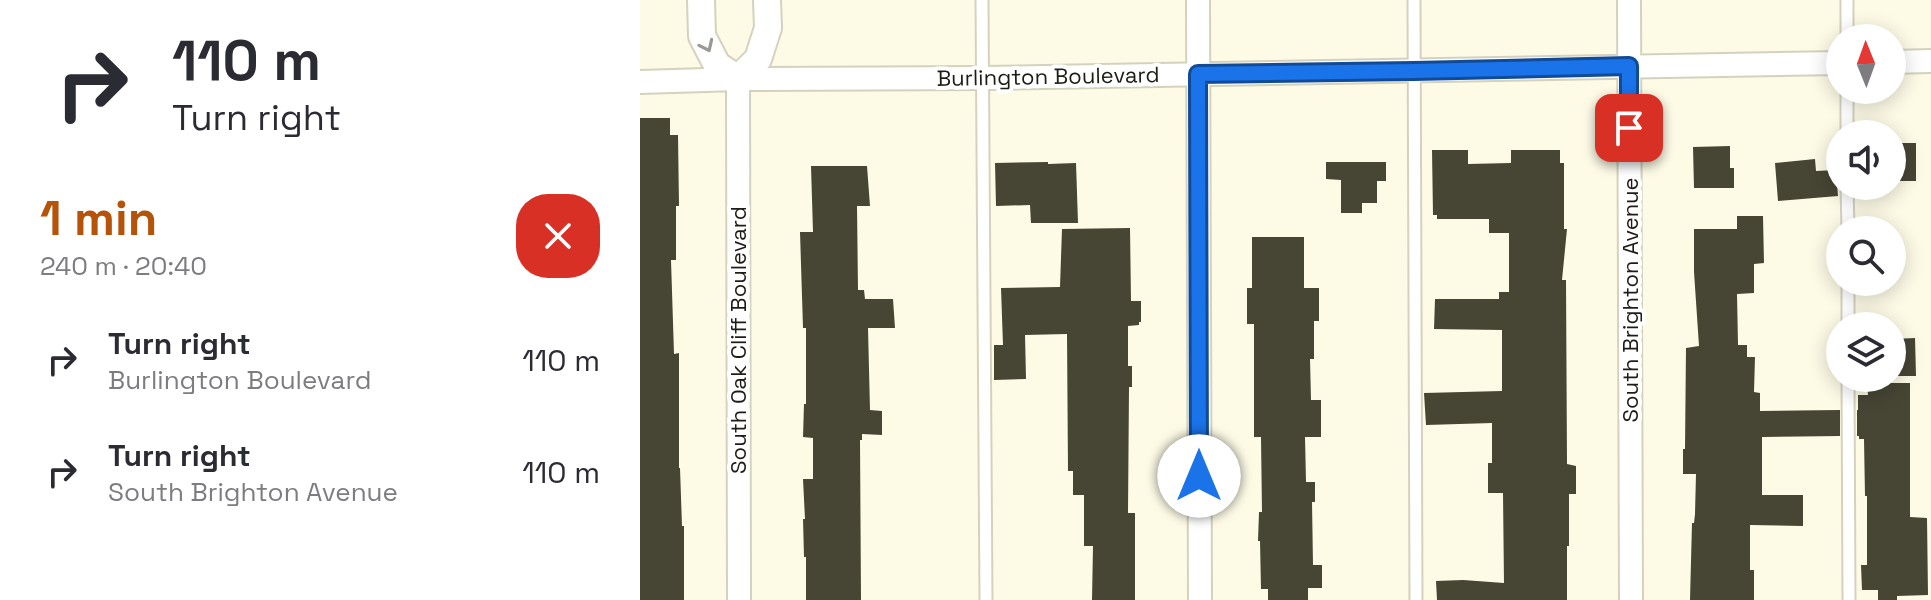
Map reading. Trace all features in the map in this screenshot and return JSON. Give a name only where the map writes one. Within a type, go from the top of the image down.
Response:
[{"type":"street","points":[[701,0],[702,36],[717,65],[738,79],[758,59],[768,28],[767,0]]},
{"type":"street","points":[[1198,0],[1200,600]]},
{"type":"street","name":"South Brighton Avenue","points":[[1629,0],[1631,600]]},
{"type":"street","points":[[1906,62],[1931,61]]},
{"type":"street","name":"Burlington Boulevard","points":[[640,82],[1826,63]]},
{"type":"street","name":"South Oak Cliff Boulevard","points":[[738,79],[739,600]]},
{"type":"lane","points":[[982,0],[986,600]]},
{"type":"lane","points":[[1414,0],[1416,600]]},
{"type":"lane","points":[[1847,0],[1847,24]]},
{"type":"lane","points":[[1848,392],[1849,600]]},
{"type":"building","points":[[640,118],[670,118],[670,135],[678,135],[676,260],[671,260],[674,354],[679,353],[684,600],[640,600]]},
{"type":"building","points":[[1906,143],[1916,143],[1916,181],[1906,181]]},
{"type":"building","points":[[1730,146],[1734,188],[1694,188],[1693,147]]},
{"type":"building","points":[[1432,150],[1468,150],[1468,164],[1511,163],[1511,150],[1560,150],[1560,163],[1564,163],[1564,229],[1567,229],[1562,280],[1566,280],[1567,464],[1576,466],[1576,494],[1569,494],[1567,600],[1437,600],[1436,581],[1504,583],[1503,493],[1488,493],[1492,423],[1426,425],[1424,393],[1502,391],[1502,330],[1434,329],[1435,299],[1499,299],[1499,292],[1509,292],[1509,233],[1489,233],[1489,219],[1437,219],[1437,215],[1433,215]]},
{"type":"building","points":[[1815,159],[1816,171],[1826,170],[1826,197],[1778,201],[1775,163]]},
{"type":"building","points":[[1326,162],[1386,162],[1386,181],[1377,181],[1377,203],[1362,203],[1362,213],[1341,213],[1341,180],[1326,179]]},
{"type":"building","points":[[995,163],[1076,163],[1078,223],[1031,223],[1030,205],[996,206]]},
{"type":"building","points":[[811,166],[867,166],[870,206],[857,206],[858,290],[864,290],[865,299],[893,299],[895,328],[868,328],[870,410],[882,411],[882,435],[862,434],[860,440],[861,600],[806,600],[803,479],[813,479],[813,438],[803,437],[806,328],[803,328],[800,232],[813,232]]},
{"type":"building","points":[[1737,216],[1763,216],[1764,263],[1754,264],[1754,293],[1737,294],[1738,345],[1747,345],[1747,357],[1755,357],[1754,392],[1760,393],[1760,411],[1840,410],[1840,436],[1762,437],[1762,495],[1803,495],[1803,526],[1750,525],[1754,600],[1690,600],[1696,474],[1683,474],[1683,449],[1686,348],[1699,346],[1694,229],[1737,229]]},
{"type":"building","points":[[1130,228],[1131,301],[1141,301],[1141,322],[1128,326],[1128,366],[1132,366],[1132,387],[1129,387],[1128,513],[1135,513],[1135,600],[1092,600],[1093,546],[1084,546],[1084,495],[1073,495],[1073,471],[1068,471],[1067,334],[1025,335],[1026,379],[994,380],[994,345],[1003,345],[1001,288],[1060,287],[1062,229]]},
{"type":"building","points":[[1252,237],[1304,237],[1304,288],[1319,288],[1319,321],[1314,321],[1314,359],[1310,359],[1311,400],[1321,400],[1321,437],[1305,437],[1306,482],[1315,482],[1315,502],[1312,502],[1313,565],[1322,565],[1322,588],[1308,588],[1308,600],[1268,600],[1268,589],[1261,589],[1258,541],[1259,512],[1262,512],[1261,437],[1254,437],[1254,324],[1247,324],[1247,288],[1252,288]]},
{"type":"building","points":[[1906,338],[1915,338],[1916,376],[1906,376]]},
{"type":"building","points":[[1906,383],[1910,383],[1910,517],[1927,518],[1928,595],[1878,600],[1878,590],[1862,590],[1861,565],[1867,565],[1867,496],[1864,439],[1857,436],[1857,410],[1858,395],[1868,395],[1868,392],[1906,392]]},
{"type":"route","points":[[1199,476],[1198,74],[1629,66],[1629,128]]}]
